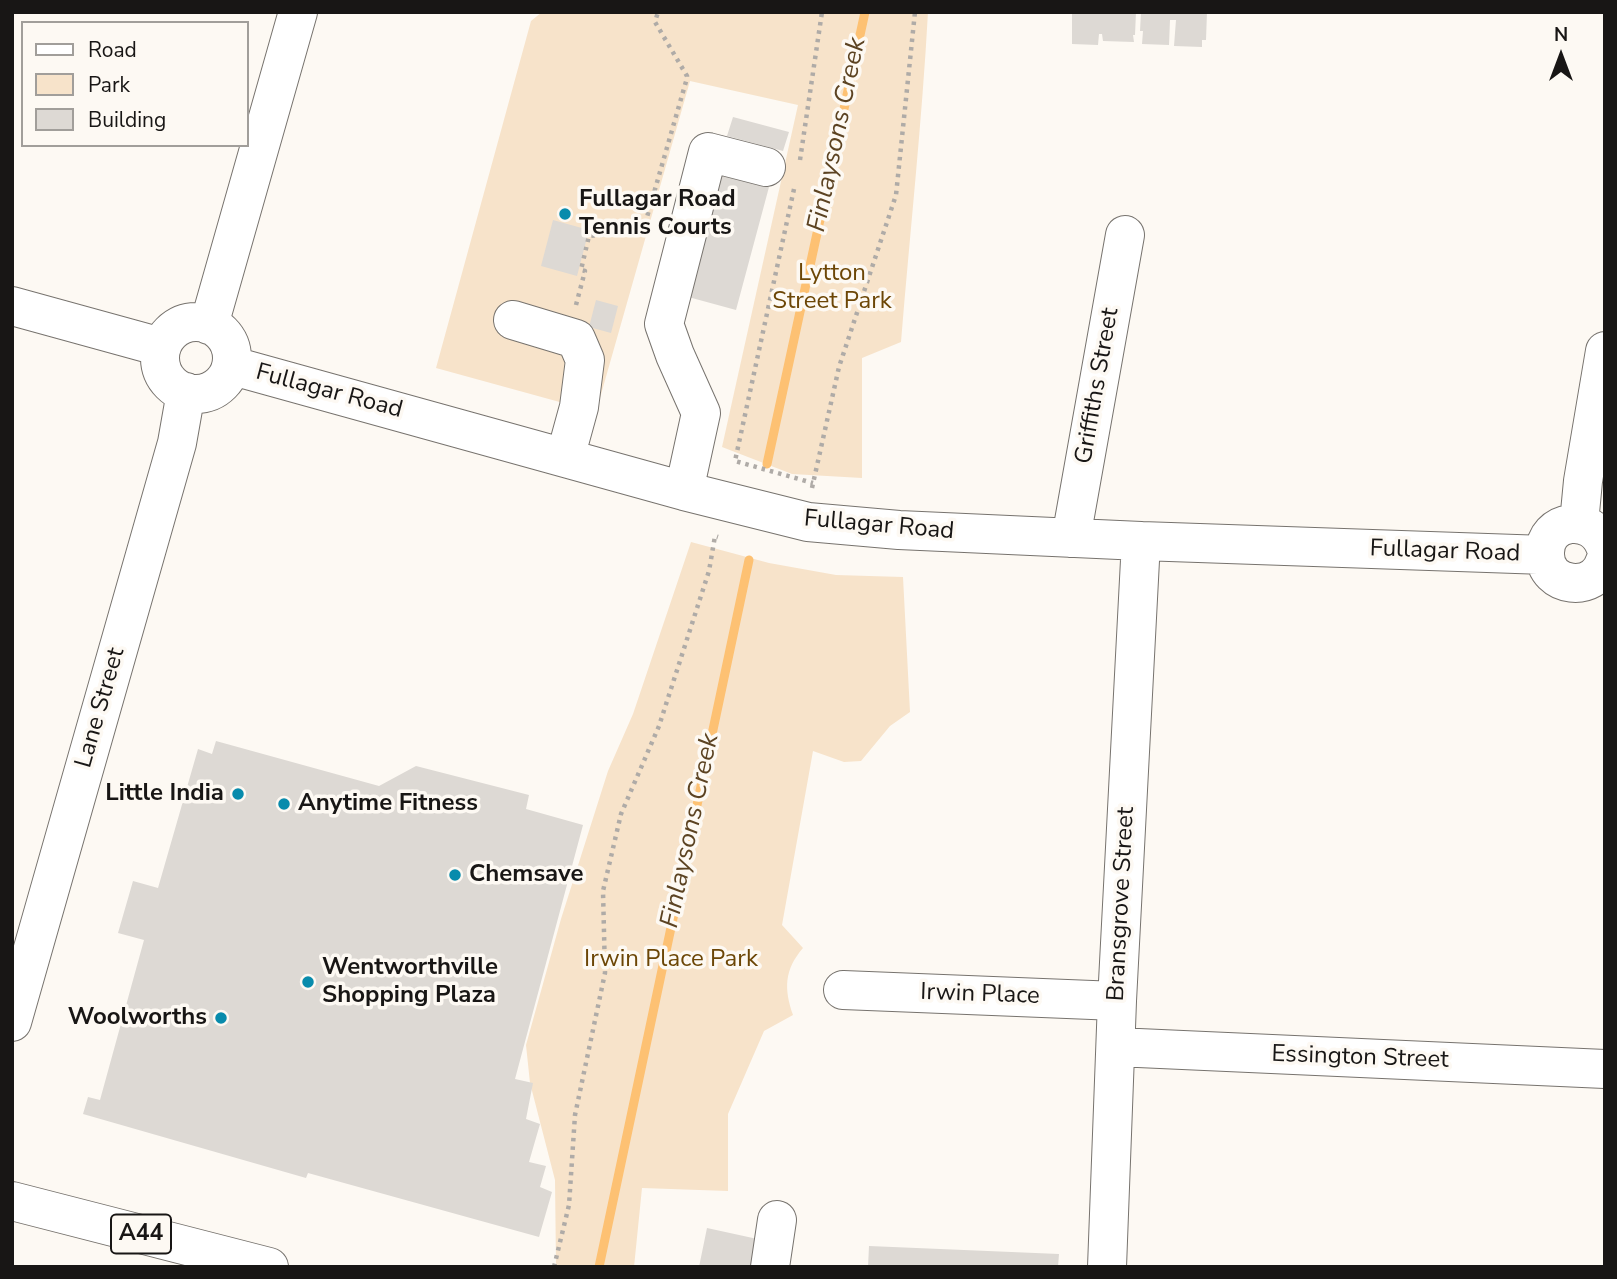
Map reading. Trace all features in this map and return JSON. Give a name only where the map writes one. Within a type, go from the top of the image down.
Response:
[{"type":"main road","points":[[209,325],[298,12]]},
{"type":"main road","points":[[684,491],[701,413],[664,324],[708,152],[786,172]]},
{"type":"main road","name":"Griffiths Street","points":[[1072,538],[1125,235]]},
{"type":"main road","points":[[12,306],[161,347]]},
{"type":"main road","points":[[513,320],[576,339],[585,360],[579,407],[565,458]]},
{"type":"main road","points":[[188,323],[209,325],[220,331],[228,341],[233,353],[233,366],[215,389],[201,394],[186,392],[176,388],[168,380],[163,369],[161,347],[178,327],[188,323]]},
{"type":"main road","points":[[1605,351],[1583,481],[1592,534],[1562,526],[1554,531],[1545,546],[1546,564],[1550,572],[1565,582],[1574,584],[1591,579],[1598,574],[1605,561]]},
{"type":"main road","name":"Fullagar Road","points":[[233,366],[684,491],[808,522],[899,530],[1072,538],[1545,555]]},
{"type":"main road","name":"Lane Street","points":[[12,1022],[177,443],[186,392]]},
{"type":"main road","name":"Bransgrove Street","points":[[1107,1267],[1116,1001],[1140,541]]},
{"type":"main road","name":"Irwin Place","points":[[843,990],[1116,1001]]},
{"type":"main road","name":"Essington Street","points":[[1116,1047],[1605,1069]]},
{"type":"main road","name":"A44","points":[[12,1201],[269,1267]]},
{"type":"main road","points":[[770,1267],[777,1220]]},
{"type":"path","points":[[567,336],[585,271],[581,270],[589,236],[643,231],[687,78],[655,22],[658,12]]},
{"type":"path","points":[[813,483],[735,461],[786,172],[803,143],[822,12]]},
{"type":"path","points":[[812,492],[839,367],[896,195],[915,12]]},
{"type":"path","points":[[554,1267],[569,1205],[575,1115],[606,973],[603,891],[621,814],[659,726],[709,571],[715,536],[727,539]]},
{"type":"green space","name":"Lytton Street Park","points":[[542,12],[928,12],[901,342],[862,358],[862,478],[792,474],[722,447],[798,105],[690,81],[596,412],[436,368],[531,21]]},
{"type":"green space","name":"Irwin Place Park","points":[[691,542],[769,563],[836,575],[903,577],[910,712],[890,726],[861,761],[844,762],[813,751],[782,925],[803,948],[789,972],[787,988],[793,1015],[764,1031],[728,1114],[728,1191],[642,1188],[634,1267],[563,1267],[556,1265],[555,1180],[530,1083],[526,1045],[561,919],[608,771],[633,714]]},
{"type":"building","points":[[1072,12],[1136,12],[1134,42],[1103,41],[1102,34],[1099,34],[1098,45],[1072,44]]},
{"type":"building","points":[[1141,12],[1207,12],[1206,40],[1202,40],[1202,47],[1174,46],[1176,20],[1170,20],[1169,45],[1142,44]]},
{"type":"building","points":[[733,117],[789,132],[783,151],[727,136]]},
{"type":"building","points":[[715,173],[769,187],[736,310],[681,295]]},
{"type":"building","points":[[553,220],[589,230],[577,276],[541,266]]},
{"type":"building","points":[[596,300],[618,306],[611,333],[589,327]]},
{"type":"building","name":"Wentworthville Shopping Plaza","points":[[216,741],[379,786],[416,766],[529,795],[526,809],[583,825],[515,1079],[533,1083],[526,1119],[540,1124],[529,1162],[546,1166],[540,1187],[552,1192],[539,1237],[308,1173],[306,1178],[83,1114],[88,1097],[100,1100],[144,940],[118,933],[133,881],[158,888],[198,749],[212,754]]},
{"type":"building","points":[[707,1228],[762,1240],[756,1267],[699,1267]]},
{"type":"building","points":[[869,1246],[1059,1254],[1058,1267],[868,1267]]},
{"type":"waterway","name":"Finlaysons Creek","points":[[767,464],[865,12]]},
{"type":"waterway","name":"Finlaysons Creek","points":[[599,1267],[749,560]]},
{"type":"place","name":"Fullagar Road Tennis Courts","points":[[565,214]]},
{"type":"place","name":"Little India","points":[[238,794]]},
{"type":"place","name":"Anytime Fitness","points":[[284,804]]},
{"type":"place","name":"Chemsave","points":[[455,875]]},
{"type":"place","name":"Wentworthville Shopping Plaza","points":[[308,982]]},
{"type":"place","name":"Woolworths","points":[[221,1018]]}]
